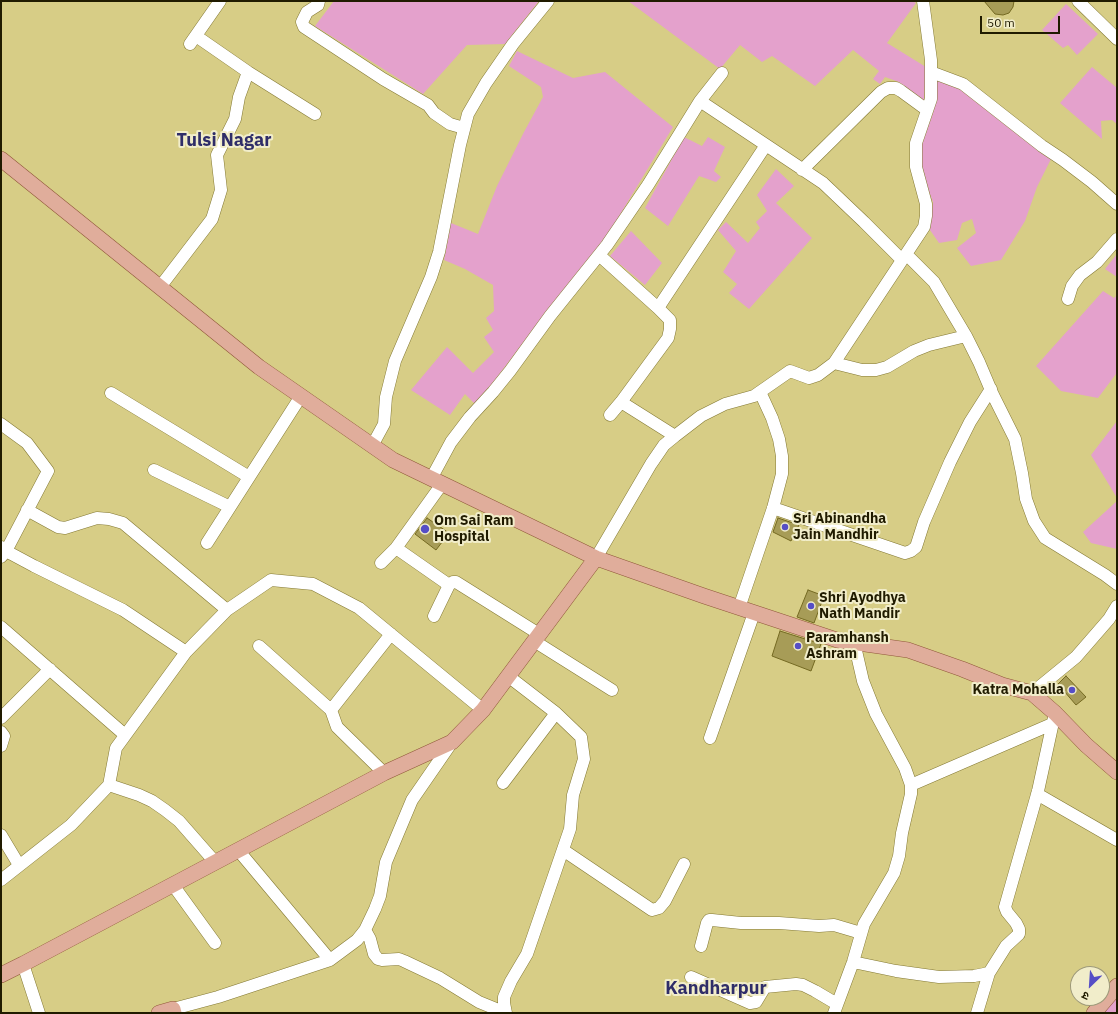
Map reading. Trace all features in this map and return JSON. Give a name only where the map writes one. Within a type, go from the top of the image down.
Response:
[{"type":"main road","points":[[1,159],[259,367],[393,460],[596,558],[739,608],[837,640],[908,650],[1002,685],[1032,693],[1054,719],[1117,772]]},
{"type":"main road","points":[[1,974],[23,964],[384,773],[452,742],[483,710],[596,558]]},
{"type":"main road","points":[[1094,1013],[1117,986]]},
{"type":"street","points":[[220,1],[193,40],[315,114]]},
{"type":"street","points":[[320,1],[318,5],[307,12],[302,22],[304,27],[382,80],[428,106],[434,113],[450,124],[464,128]]},
{"type":"street","points":[[372,446],[384,424],[386,396],[395,361],[431,277],[439,252],[468,114],[486,83],[513,44],[548,1]]},
{"type":"street","points":[[596,558],[651,464],[664,446],[675,436],[701,416],[724,404],[754,396],[790,371],[809,378],[818,375],[834,364],[924,227],[926,204],[916,168],[916,142],[931,99],[931,60],[923,1]]},
{"type":"street","points":[[1078,1],[1117,39]]},
{"type":"street","points":[[160,287],[212,219],[221,190],[217,155],[235,119],[248,72]]},
{"type":"street","points":[[931,72],[963,84],[1042,146],[1086,177],[1117,204]]},
{"type":"street","points":[[381,564],[396,548],[437,481],[451,442],[470,417],[493,392],[550,316],[599,255],[648,185],[700,101],[722,73]]},
{"type":"street","points":[[802,170],[881,92],[888,88],[896,88],[927,110]]},
{"type":"street","points":[[700,101],[823,183],[864,222],[934,282],[966,336],[1015,439],[1026,499],[1034,521],[1045,538],[1117,584]]},
{"type":"street","points":[[658,308],[766,145]]},
{"type":"street","points":[[1068,299],[1072,286],[1080,275],[1097,262],[1117,239]]},
{"type":"street","points":[[599,255],[670,320],[668,338],[610,415]]},
{"type":"street","points":[[834,364],[862,370],[876,370],[888,367],[929,345],[966,336]]},
{"type":"street","points":[[773,508],[905,553],[911,551],[916,547],[924,522],[950,462],[970,422],[991,389]]},
{"type":"street","points":[[739,608],[773,508],[782,474],[782,456],[779,439],[760,392]]},
{"type":"street","points":[[111,393],[249,477]]},
{"type":"street","points":[[207,543],[301,396]]},
{"type":"street","points":[[621,402],[675,436]]},
{"type":"street","points":[[1,424],[27,443],[48,471],[3,551],[123,610],[186,652]]},
{"type":"street","points":[[154,470],[230,507]]},
{"type":"street","points":[[27,510],[58,527],[65,528],[97,518],[109,519],[123,523],[227,610]]},
{"type":"street","points":[[396,548],[450,585]]},
{"type":"street","points":[[1,880],[71,825],[109,785],[116,748],[186,652],[227,610],[271,580],[312,584],[359,608],[483,710]]},
{"type":"street","points":[[434,616],[450,585],[453,582],[461,584],[612,690]]},
{"type":"street","points":[[1032,693],[1076,657],[1117,606]]},
{"type":"street","points":[[710,738],[754,612]]},
{"type":"street","points":[[1,626],[125,735]]},
{"type":"street","points":[[331,710],[391,634]]},
{"type":"street","points":[[690,978],[750,1003],[756,1002],[765,987],[789,984],[803,985],[835,1008],[853,962],[864,924],[894,873],[912,794],[911,785],[904,768],[876,714],[863,681],[854,642]]},
{"type":"street","points":[[259,646],[331,710],[337,727],[384,773]]},
{"type":"street","points":[[1,718],[50,669]]},
{"type":"street","points":[[506,1013],[504,996],[510,981],[527,954],[570,829],[573,795],[584,759],[581,737],[556,713],[508,676]]},
{"type":"street","points":[[502,783],[556,713]]},
{"type":"street","points":[[911,785],[1054,719]]},
{"type":"street","points":[[977,1013],[989,973],[1006,946],[1019,934],[1019,929],[1005,907],[1037,794],[1054,719]]},
{"type":"street","points":[[1,732],[4,736],[1,746]]},
{"type":"street","points":[[169,1012],[330,960],[352,944],[366,930],[375,909],[380,896],[386,862],[412,800],[452,742]]},
{"type":"street","points":[[109,785],[139,795],[166,810],[179,821],[215,862]]},
{"type":"street","points":[[1037,794],[1117,840]]},
{"type":"street","points":[[1,835],[19,865]]},
{"type":"street","points":[[238,850],[330,960]]},
{"type":"street","points":[[563,850],[652,910],[659,908],[665,901],[684,864]]},
{"type":"street","points":[[173,884],[215,943]]},
{"type":"street","points":[[701,946],[707,923],[712,920],[741,923],[779,923],[819,926],[834,925],[861,933]]},
{"type":"street","points":[[366,930],[374,954],[378,958],[382,960],[399,959],[404,961],[440,978],[479,1002],[506,1013]]},
{"type":"street","points":[[853,962],[896,971],[939,977],[974,976],[989,973]]},
{"type":"street","points":[[23,964],[39,1013]]},
{"type":"shaded area","points":[[334,1],[539,1],[505,44],[467,45],[423,94],[315,26]]},
{"type":"shaded area","points":[[628,1],[912,1],[916,3],[887,43],[926,67],[924,101],[899,82],[885,77],[880,84],[873,79],[879,71],[853,50],[815,86],[772,56],[762,62],[740,45],[720,69]]},
{"type":"shaded area","points":[[1066,4],[1098,34],[1077,55],[1068,45],[1063,48],[1042,30]]},
{"type":"shaded area","points":[[517,51],[573,78],[605,72],[673,127],[598,251],[547,311],[476,405],[465,394],[450,415],[411,390],[447,347],[473,373],[494,352],[484,337],[493,330],[486,318],[494,311],[493,285],[465,269],[444,260],[451,223],[478,234],[497,186],[543,97],[541,87],[509,66]]},
{"type":"shaded area","points":[[1092,67],[1117,88],[1117,124],[1112,120],[1101,121],[1102,139],[1060,103]]},
{"type":"shaded area","points":[[936,80],[960,89],[1051,159],[1037,187],[1025,221],[1001,260],[971,266],[957,248],[976,233],[972,219],[962,223],[957,240],[939,243],[930,230],[933,202],[920,169],[922,144],[933,113]]},
{"type":"shaded area","points":[[684,137],[702,146],[708,137],[725,147],[714,171],[721,177],[716,182],[699,176],[668,226],[645,208]]},
{"type":"shaded area","points":[[776,169],[794,186],[776,203],[812,238],[749,309],[729,293],[737,284],[723,272],[736,251],[718,230],[726,222],[748,243],[760,228],[756,222],[767,211],[757,195]]},
{"type":"shaded area","points":[[631,231],[662,263],[645,285],[610,256]]},
{"type":"shaded area","points":[[1117,254],[1117,277],[1105,269]]},
{"type":"shaded area","points":[[1103,291],[1114,298],[1117,295],[1117,375],[1116,374],[1098,398],[1061,391],[1036,366]]},
{"type":"shaded area","points":[[1117,421],[1117,498],[1091,455]]},
{"type":"shaded area","points":[[1117,501],[1117,549],[1091,543],[1083,532]]},
{"type":"shaded area","points":[[1117,991],[1117,1013],[1097,1013],[1103,1006],[1110,1006],[1110,999]]},
{"type":"building","points":[[984,1],[1014,1],[1013,7],[1009,13],[1003,15],[995,14]]},
{"type":"building","points":[[427,518],[449,533],[436,550],[415,534]]},
{"type":"building","name":"Sri Abinandha Jain Mandhir","points":[[778,518],[799,525],[791,541],[773,532]]},
{"type":"building","name":"Shri Ayodhya Nath Mandir","points":[[808,590],[824,596],[814,623],[797,617]]},
{"type":"building","name":"Paramhansh Ashram","points":[[780,631],[821,644],[811,671],[772,656]]},
{"type":"building","name":"Katra Mohalla","points":[[1066,676],[1086,697],[1076,705],[1058,684]]},
{"type":"place","name":"Sri Abinandha Jain Mandhir","points":[[785,527]]},
{"type":"place","name":"Om Sai Ram Hospital","points":[[425,529]]},
{"type":"place","name":"Shri Ayodhya Nath Mandir","points":[[811,606]]},
{"type":"place","name":"Paramhansh Ashram","points":[[798,646]]},
{"type":"place","name":"Katra Mohalla","points":[[1072,690]]},
{"type":"district","name":"Tulsi Nagar","points":[[224,141]]},
{"type":"district","name":"Kandharpur","points":[[716,989]]}]
